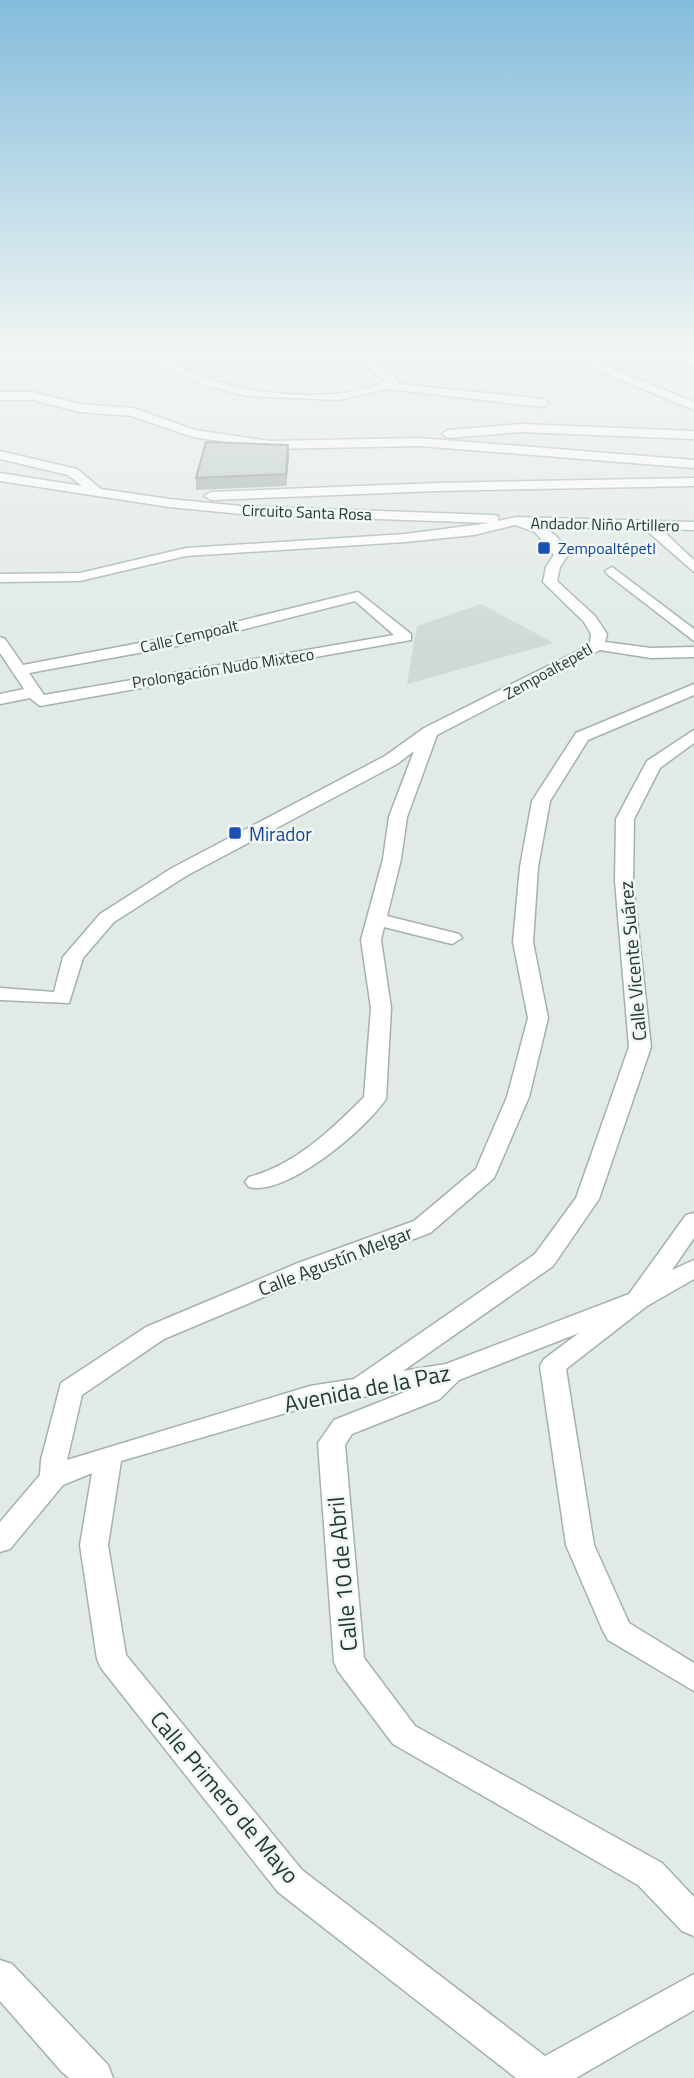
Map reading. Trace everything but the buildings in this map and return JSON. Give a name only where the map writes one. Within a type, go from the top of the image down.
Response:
[{"type":"street","points":[[422,448],[519,467],[694,482]]},
{"type":"street","points":[[0,455],[72,472],[100,492]]},
{"type":"street","points":[[142,499],[519,467],[694,464]]},
{"type":"street","name":"Circuito Santa Rosa","points":[[0,477],[142,499],[241,510],[516,521]]},
{"type":"street","points":[[0,578],[80,577],[186,552],[405,538],[474,531],[516,521]]},
{"type":"street","name":"Andador Niño Artillero","points":[[516,521],[694,526]]},
{"type":"street","name":"Zempoaltepetl","points":[[0,994],[62,999],[73,957],[107,918],[179,872],[391,760],[430,732],[597,645],[599,634],[590,619],[550,582],[553,567],[561,555],[553,541],[540,529],[516,521]]},
{"type":"street","points":[[650,526],[694,568]]},
{"type":"street","points":[[612,571],[694,636]]},
{"type":"street","name":"Calle Cempoalt","points":[[19,670],[182,640],[358,596],[406,638]]},
{"type":"street","name":"Prolongación Nudo Mixteco","points":[[0,699],[37,696],[406,638]]},
{"type":"street","points":[[0,642],[37,696]]},
{"type":"street","points":[[597,645],[651,653],[694,652]]},
{"type":"street","name":"Calle Agustín Melgar","points":[[53,1478],[54,1460],[70,1390],[155,1333],[307,1269],[422,1227],[486,1173],[518,1097],[538,1018],[523,942],[529,867],[541,801],[582,737],[694,689]]},
{"type":"street","points":[[257,1182],[268,1180],[332,1142],[375,1098],[382,1008],[371,940],[392,859],[398,817],[430,732]]},
{"type":"street","name":"Calle Vicente Suárez","points":[[359,1389],[544,1260],[587,1199],[603,1160],[640,1047],[624,881],[625,819],[653,765],[694,735]]},
{"type":"street","points":[[377,919],[452,938]]},
{"type":"street","points":[[694,1221],[638,1300],[553,1366],[580,1545],[618,1631],[694,1678]]},
{"type":"street","name":"Avenida de la Paz","points":[[53,1478],[109,1455],[310,1396],[450,1373],[638,1300],[694,1268]]},
{"type":"street","name":"Calle 10 de Abril","points":[[450,1373],[431,1392],[343,1427],[331,1443],[349,1662],[404,1735],[650,1874],[694,1920]]},
{"type":"street","name":"Calle Primero de Mayo","points":[[109,1455],[94,1545],[112,1659],[290,1881],[543,2077]]},
{"type":"street","points":[[0,1541],[53,1478]]},
{"type":"street","points":[[0,1976],[74,2059],[95,2078]]},
{"type":"street","points":[[543,2077],[694,1991]]},
{"type":"shaded area","points":[[481,604],[554,643],[407,684],[417,626]]},
{"type":"place","name":"Zempoaltépetl","points":[[544,548]]},
{"type":"place","name":"Mirador","points":[[235,833]]}]
